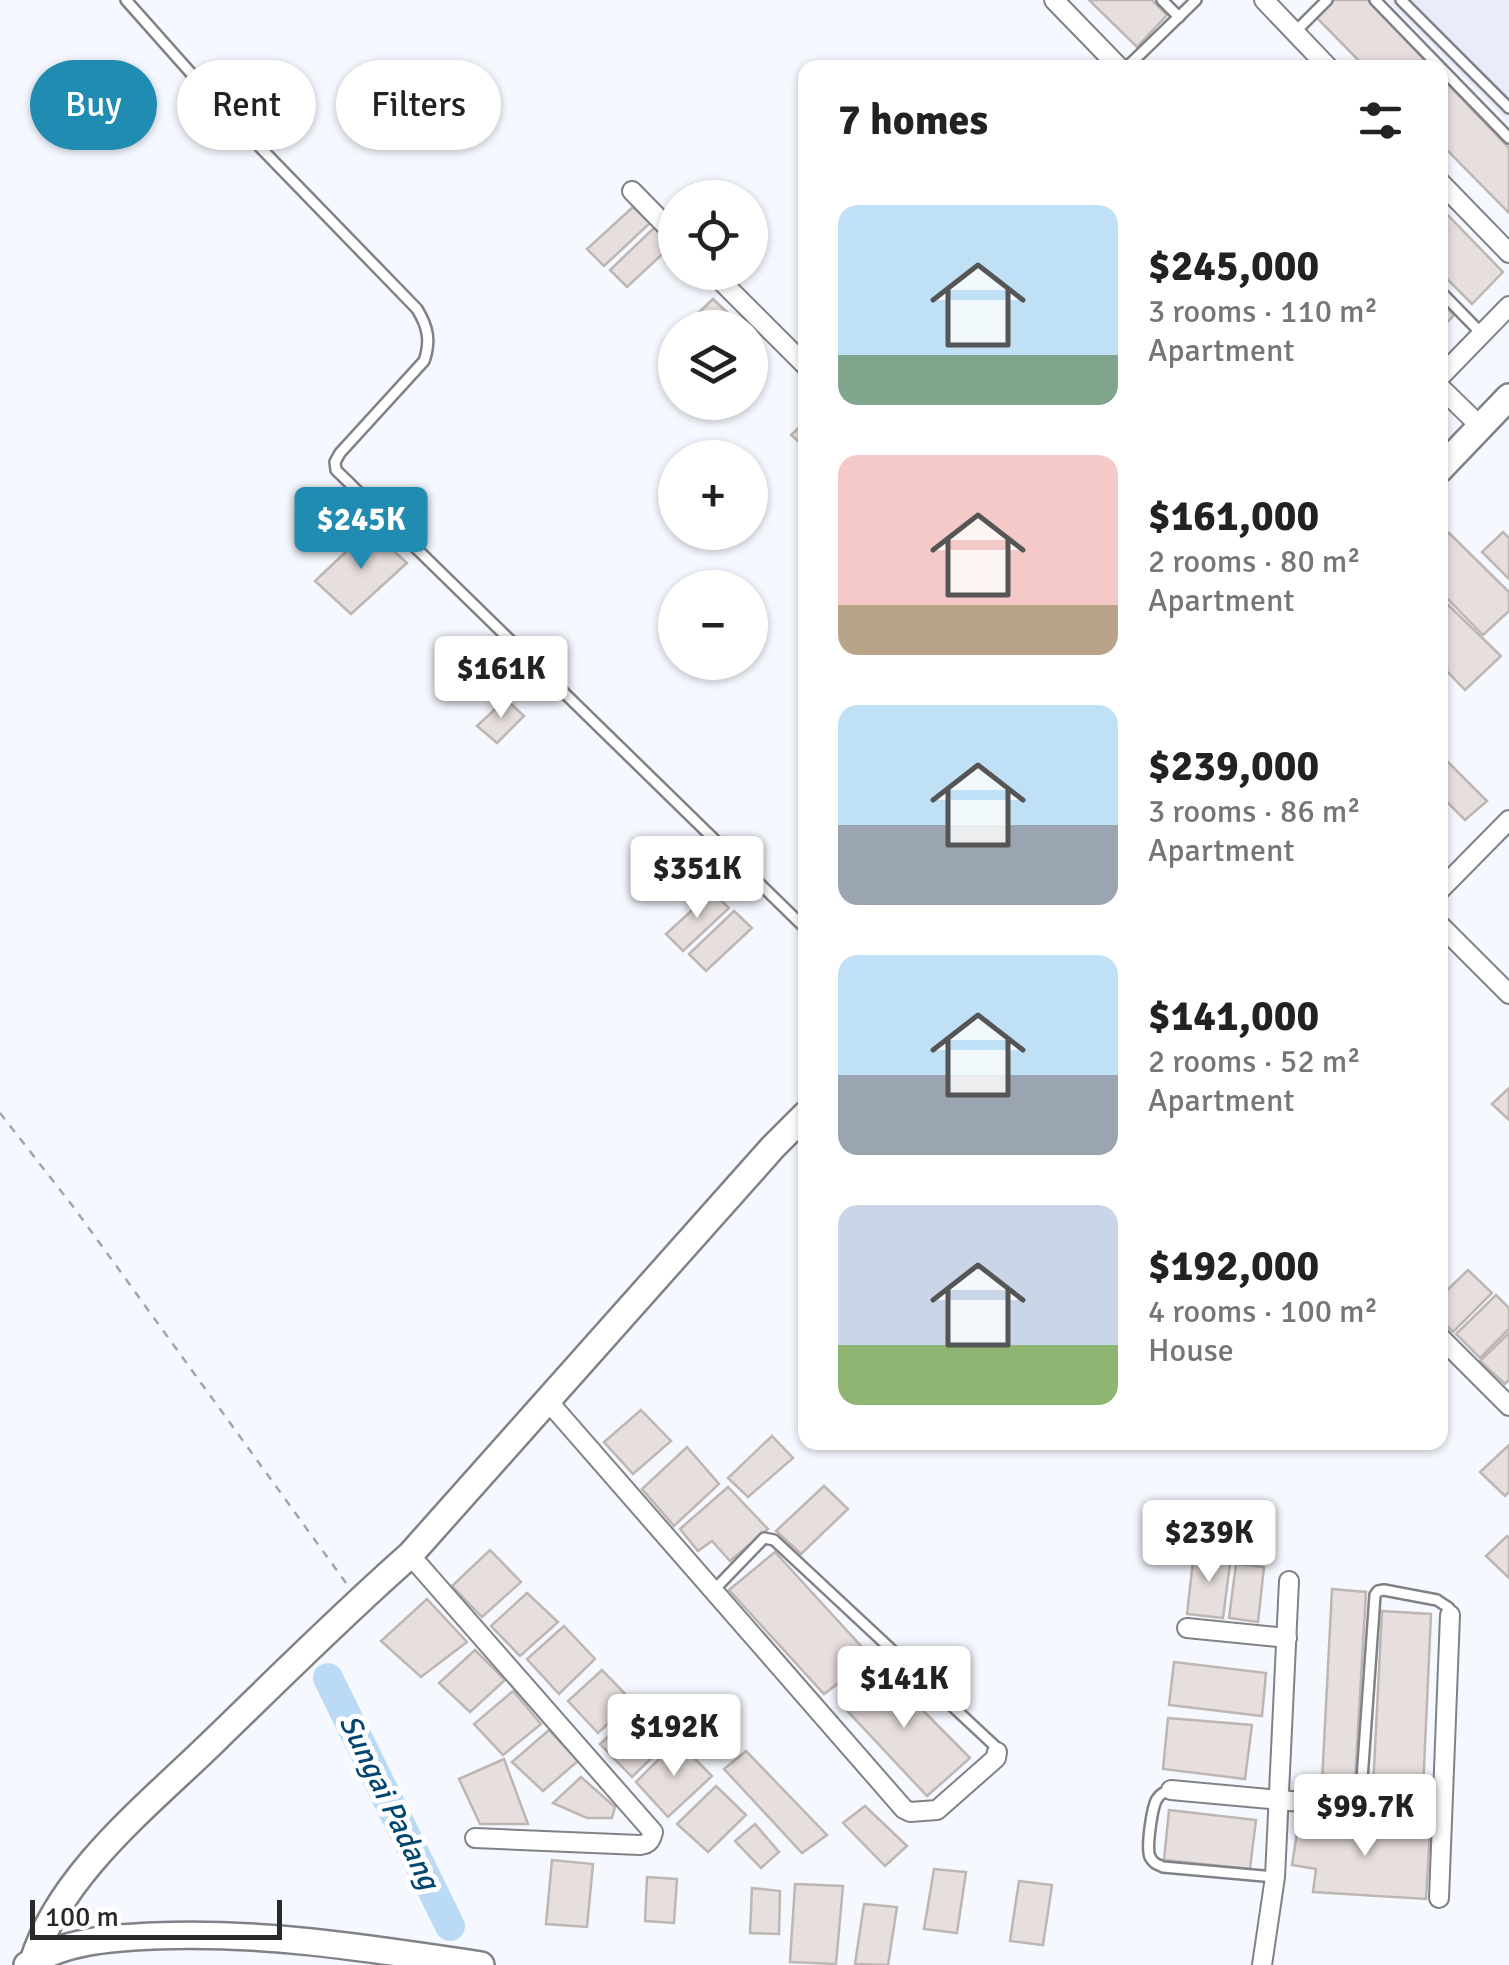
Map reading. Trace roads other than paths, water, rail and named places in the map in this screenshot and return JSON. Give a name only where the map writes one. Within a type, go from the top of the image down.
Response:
[{"type":"street","points":[[1054,0],[1115,60]]},
{"type":"street","points":[[1264,0],[1321,60]]},
{"type":"street","points":[[1448,190],[1509,253]]},
{"type":"street","points":[[632,192],[658,218]]},
{"type":"street","points":[[730,290],[798,359]]},
{"type":"street","points":[[1448,369],[1509,306]]},
{"type":"street","points":[[1448,395],[1480,427]]},
{"type":"street","points":[[1448,461],[1509,397]]},
{"type":"street","points":[[1448,882],[1509,820]]},
{"type":"street","points":[[1448,933],[1509,994]]},
{"type":"street","points":[[30,1963],[54,1914],[82,1874],[358,1600],[410,1555],[798,1122]]},
{"type":"street","points":[[1448,1345],[1509,1406]]},
{"type":"street","points":[[547,1400],[904,1809],[938,1810],[996,1758],[997,1752]]},
{"type":"street","points":[[410,1555],[652,1832],[652,1839],[640,1845],[475,1838]]},
{"type":"street","points":[[1262,1965],[1275,1877],[1288,1580]]},
{"type":"street","points":[[1439,1898],[1450,1615]]},
{"type":"street","points":[[1187,1628],[1287,1638]]},
{"type":"street","points":[[1171,1790],[1442,1815]]},
{"type":"street","points":[[30,1963],[70,1946],[119,1938],[195,1934],[248,1936],[331,1953],[481,1965]]},
{"type":"lane","points":[[126,0],[221,107],[417,309],[426,324],[428,348],[424,361],[340,453],[336,470],[798,921]]},
{"type":"lane","points":[[1162,0],[1178,17]]},
{"type":"lane","points":[[1132,60],[1196,0]]},
{"type":"lane","points":[[1294,32],[1327,0]]},
{"type":"lane","points":[[1375,0],[1433,60]]},
{"type":"lane","points":[[1401,0],[1509,108]]},
{"type":"lane","points":[[1448,75],[1509,138]]},
{"type":"lane","points":[[1448,298],[1482,334]]},
{"type":"lane","points":[[714,1590],[764,1538],[774,1540],[997,1752]]},
{"type":"lane","points":[[1360,1808],[1374,1595],[1384,1590],[1438,1600],[1450,1615]]},
{"type":"lane","points":[[1171,1790],[1154,1804],[1148,1847],[1155,1863],[1275,1877]]},
{"type":"waterway","name":"Sungai Padang","points":[[328,1678],[450,1926]]}]
